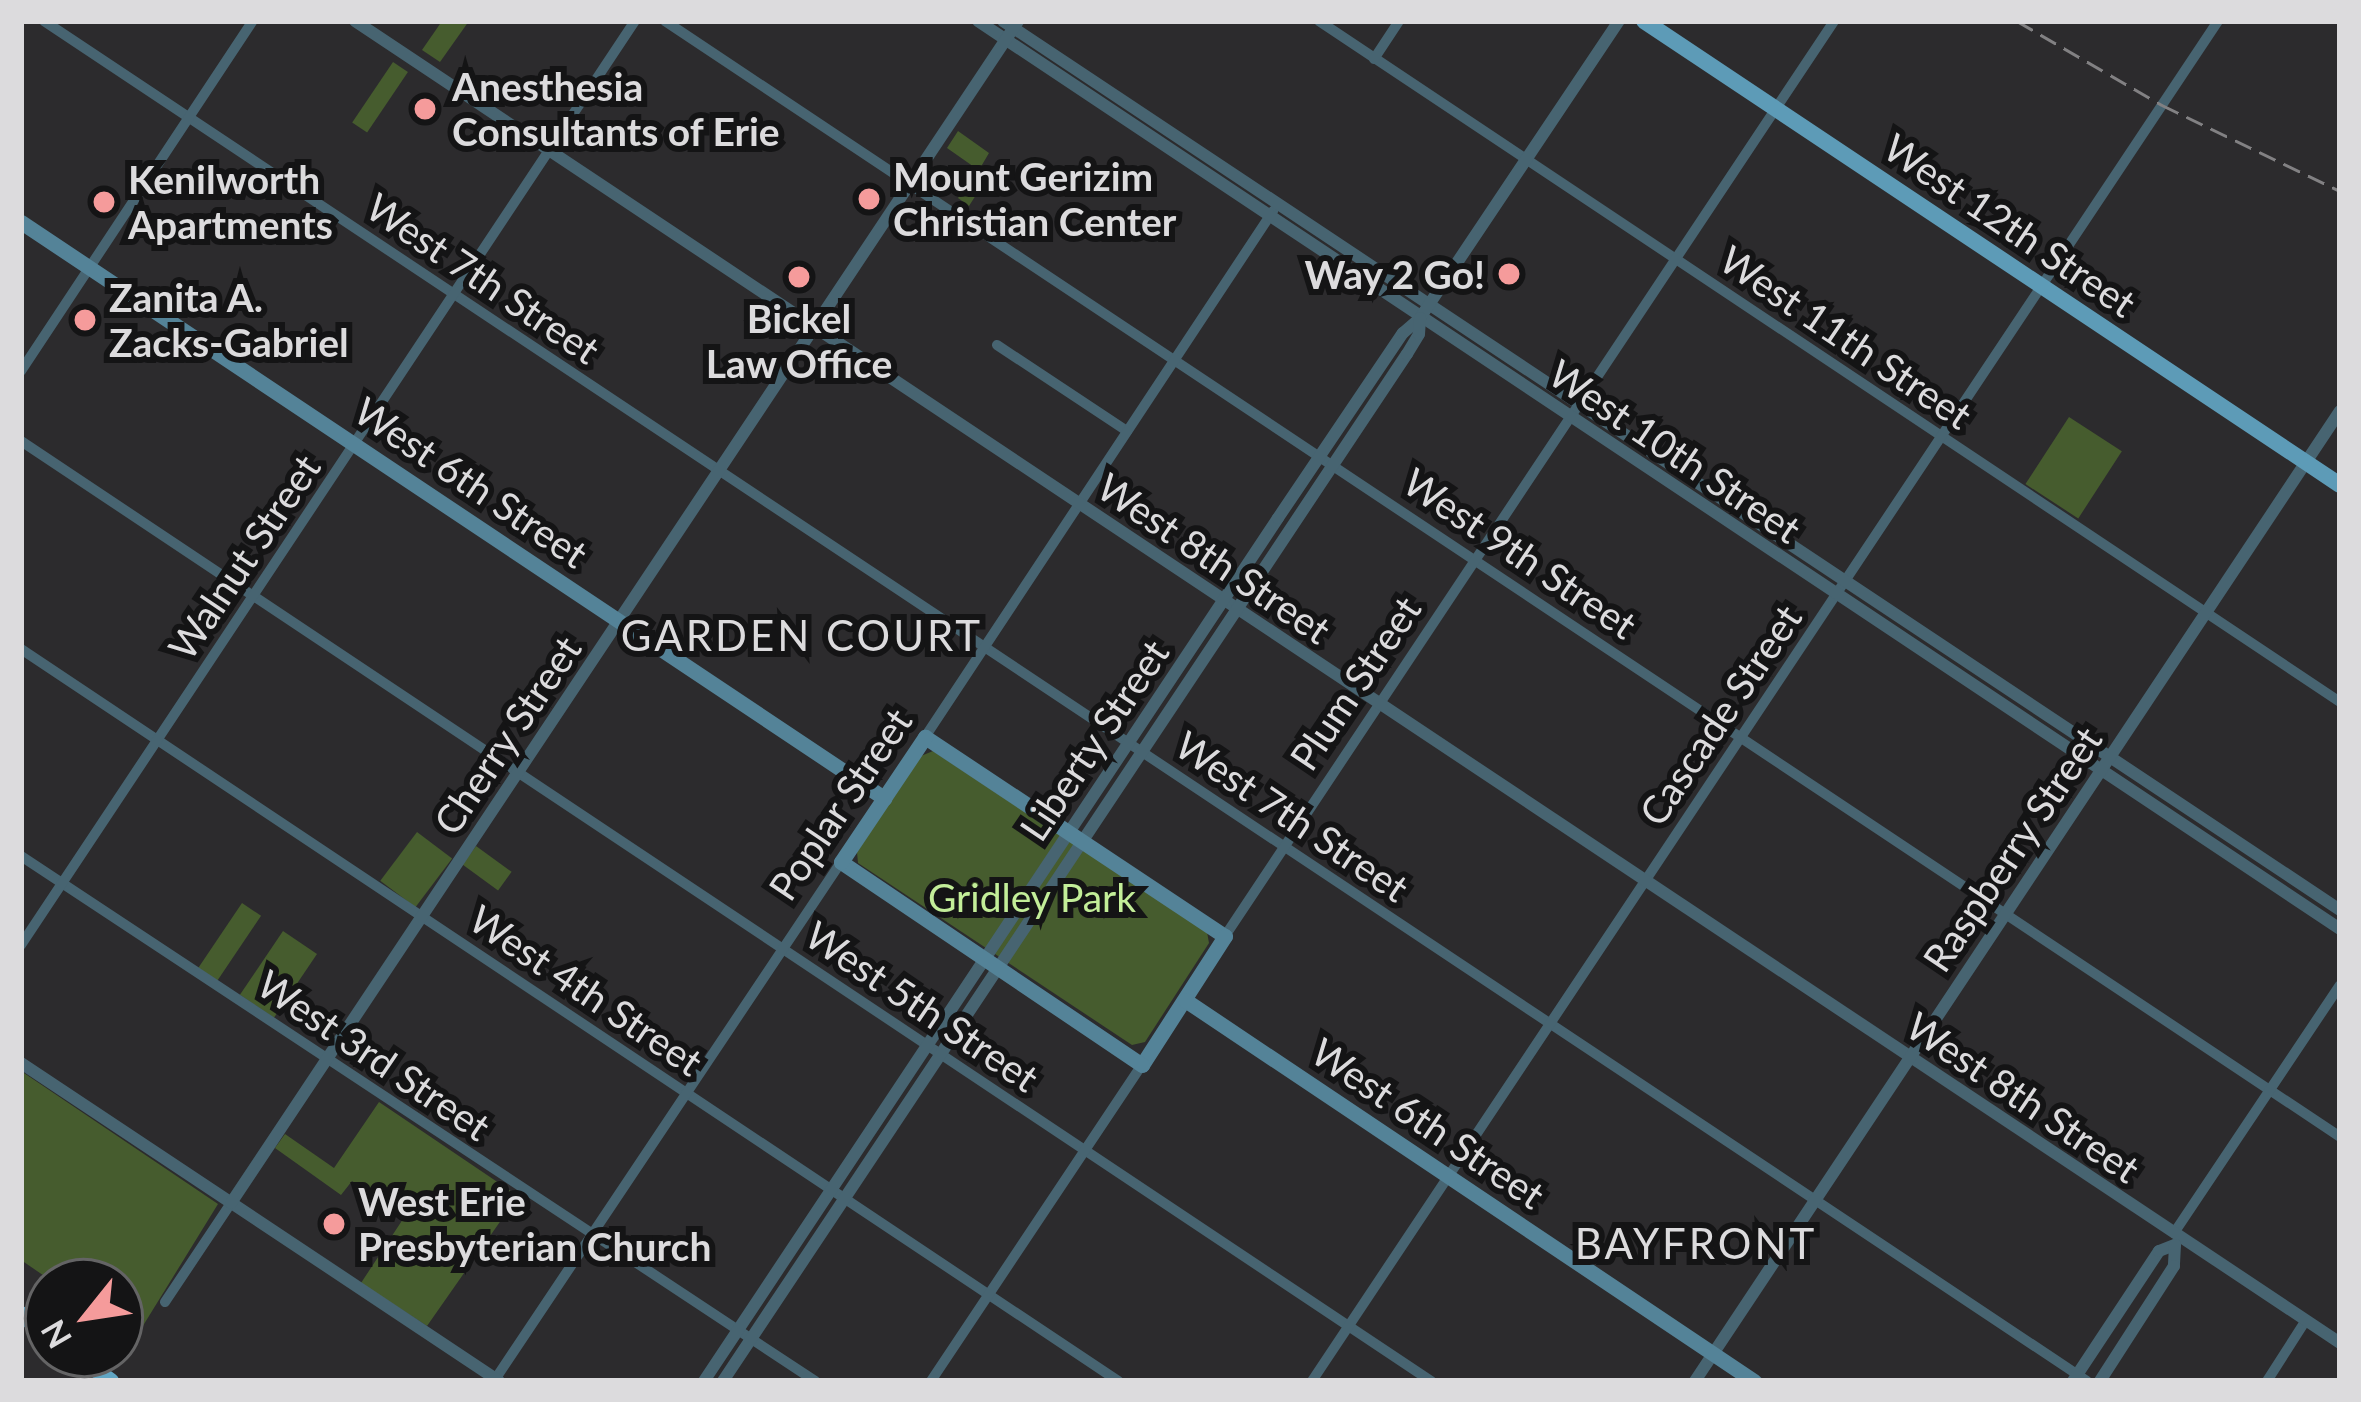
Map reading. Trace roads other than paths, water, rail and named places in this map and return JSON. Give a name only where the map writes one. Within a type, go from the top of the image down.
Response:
[{"type":"main road","name":"West 12th Street","points":[[1644,21],[2340,484]]},
{"type":"main road","name":"West 6th Street","points":[[21,222],[884,798]]},
{"type":"main road","name":"Poplar Street","points":[[841,862],[925,736]]},
{"type":"main road","points":[[925,736],[1225,937]]},
{"type":"main road","points":[[841,862],[1142,1065]]},
{"type":"main road","name":"Plum Street","points":[[1142,1065],[1225,937]]},
{"type":"main road","name":"West 6th Street","points":[[1185,1000],[1754,1381]]},
{"type":"street","name":"West 7th Street","points":[[44,21],[2079,1379]]},
{"type":"street","points":[[21,371],[253,21]]},
{"type":"street","name":"West 8th Street","points":[[355,21],[2177,1239],[2340,1342]]},
{"type":"street","name":"Walnut Street","points":[[21,945],[635,21]]},
{"type":"street","name":"West 9th Street","points":[[665,21],[2340,1137]]},
{"type":"street","name":"West 10th Street","points":[[978,21],[1010,27],[1270,217],[1703,506],[1837,594],[1934,650],[2238,851],[2340,910]]},
{"type":"street","name":"West 11th Street","points":[[1319,21],[2340,702]]},
{"type":"street","points":[[1374,59],[1399,21]]},
{"type":"street","name":"Liberty Street","points":[[704,1381],[929,1045],[991,963],[1229,603],[1419,334],[1420,318],[1619,21]]},
{"type":"street","name":"Plum Street","points":[[1225,937],[1834,21]]},
{"type":"street","name":"Cascade Street","points":[[1312,1381],[2218,21]]},
{"type":"street","name":"Cherry Street","points":[[165,1302],[1010,27]]},
{"type":"street","name":"West 10th Street","points":[[1141,121],[1278,203],[1430,304],[1845,581],[1934,650]]},
{"type":"street","name":"Poplar Street","points":[[925,736],[1278,203]]},
{"type":"street","points":[[997,345],[1127,431]]},
{"type":"street","name":"Raspberry Street","points":[[1695,1381],[2340,411]]},
{"type":"street","name":"West 5th Street","points":[[21,441],[1431,1381]]},
{"type":"street","points":[[1703,506],[1712,493]]},
{"type":"street","name":"West 4th Street","points":[[21,649],[1118,1381]]},
{"type":"street","name":"West 10th Street","points":[[2238,851],[2340,929]]},
{"type":"street","name":"West 3rd Street","points":[[21,856],[814,1381]]},
{"type":"street","name":"Poplar Street","points":[[497,1380],[841,862]]},
{"type":"street","name":"Liberty Street","points":[[723,1381],[942,1053],[991,963]]},
{"type":"street","points":[[2100,1381],[2174,1266],[2177,1239],[2340,985]]},
{"type":"street","points":[[21,1063],[497,1380]]},
{"type":"street","name":"Plum Street","points":[[931,1381],[1142,1065]]},
{"type":"street","points":[[2079,1379],[2158,1251],[2177,1239]]},
{"type":"street","points":[[2266,1381],[2306,1320]]},
{"type":"railway","points":[[2017,21],[2162,105],[2340,191]]},
{"type":"place","name":"Anesthesia Consultants of Erie","points":[[425,109]]},
{"type":"place","name":"Mount Gerizim Christian Center","points":[[869,199]]},
{"type":"place","name":"Kenilworth Apartments","points":[[104,202]]},
{"type":"place","name":"Way 2 Go!","points":[[1509,274]]},
{"type":"place","name":"Bickel Law Office","points":[[799,277]]},
{"type":"place","name":"Zanita A. Zacks-Gabriel","points":[[85,320]]},
{"type":"place","name":"West Erie Presbyterian Church","points":[[334,1224]]},
{"type":"district","name":"GARDEN COURT","points":[[802,635]]},
{"type":"district","name":"BAYFRONT","points":[[1696,1243]]},
{"type":"park label","name":"Gridley Park","points":[[1032,897]]}]
